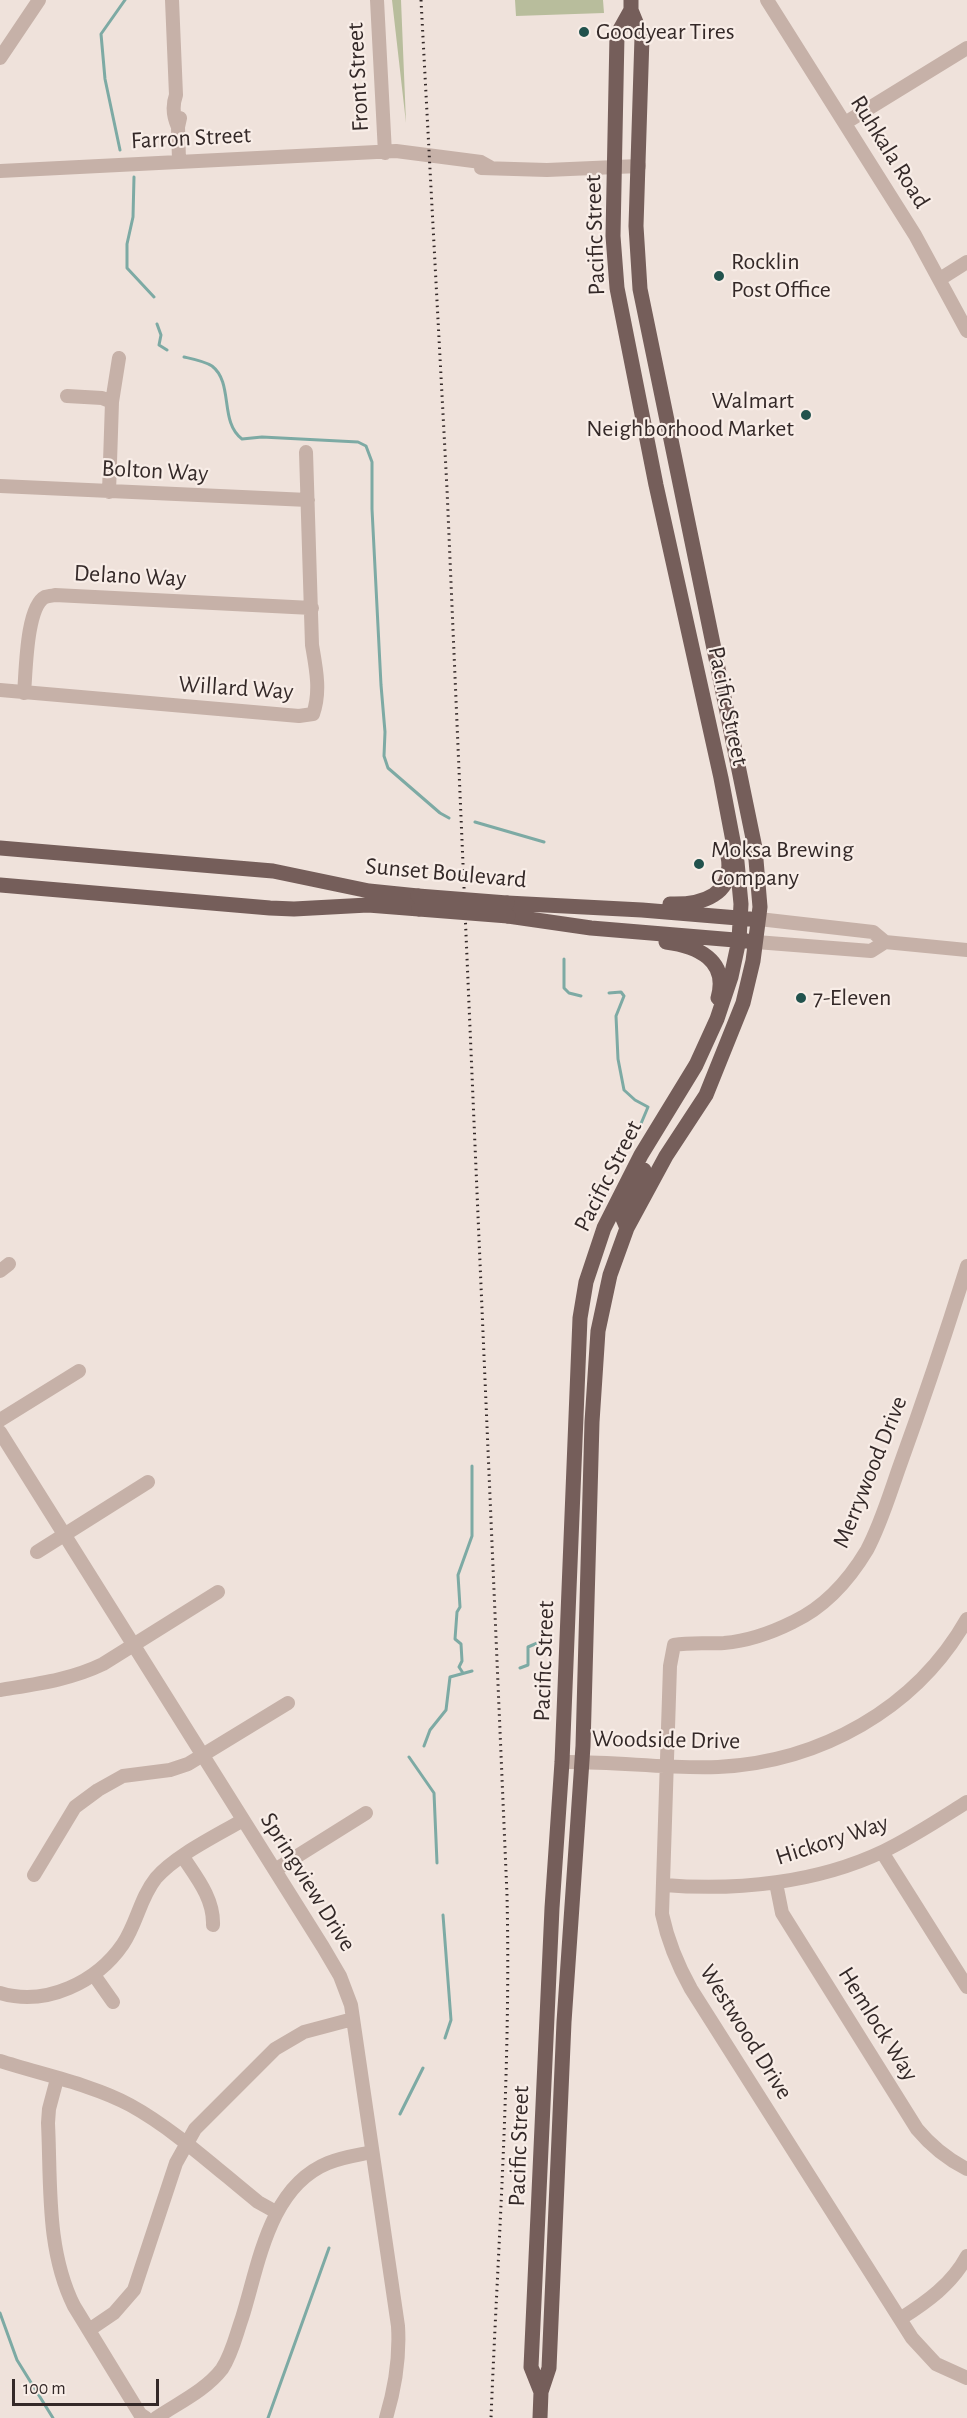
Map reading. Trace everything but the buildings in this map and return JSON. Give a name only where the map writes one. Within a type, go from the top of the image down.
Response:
[{"type":"main road","name":"Pacific Street","points":[[540,2418],[541,2392],[549,2368],[582,1761],[592,1422],[598,1337],[610,1275],[627,1228],[666,1156],[706,1095],[743,1003],[759,919],[759,876],[754,849],[640,289],[636,226],[642,37],[631,5]]},
{"type":"main road","name":"Pacific Street","points":[[541,2392],[531,2367],[533,2309],[552,1908],[562,1762],[580,1318],[591,1262],[604,1228],[640,1155],[680,1093],[717,1019],[731,977],[739,940],[740,918],[737,862],[684,606],[656,485],[617,288],[613,236],[617,35],[631,5]]},
{"type":"main road","points":[[684,606],[696,618],[706,663],[720,675]]},
{"type":"main road","points":[[642,910],[660,903],[696,903],[708,899],[723,887],[729,873],[720,814],[724,798]]},
{"type":"main road","name":"Sunset Boulevard","points":[[0,848],[273,871],[418,902],[508,910],[642,910],[759,919]]},
{"type":"main road","name":"Sunset Boulevard","points":[[0,885],[294,909],[418,902]]},
{"type":"main road","name":"Sunset Boulevard","points":[[508,910],[591,928],[756,942]]},
{"type":"main road","points":[[639,931],[659,941],[695,948],[706,955],[720,976],[721,988],[716,1007],[717,1019]]},
{"type":"main road","points":[[627,1228],[621,1214],[644,1174],[640,1155]]},
{"type":"main road","points":[[583,1300],[603,1303]]},
{"type":"main road","points":[[575,1422],[592,1422]]},
{"type":"main road","points":[[549,1992],[557,1982],[560,1960],[570,1956],[560,1944],[561,1916],[552,1908]]},
{"type":"main road","points":[[540,2154],[547,2145],[552,2120],[561,2115]]},
{"type":"main road","points":[[533,2309],[542,2300],[543,2280],[554,2272],[544,2262],[544,2229],[538,2224]]},
{"type":"street","points":[[0,58],[39,0]]},
{"type":"street","points":[[172,0],[176,95],[180,118],[179,160]]},
{"type":"street","name":"Front Street","points":[[377,0],[385,153]]},
{"type":"street","name":"Ruhkala Road","points":[[767,0],[915,235],[967,331]]},
{"type":"street","points":[[845,123],[967,48]]},
{"type":"street","name":"Farron Street","points":[[0,171],[179,160],[385,153],[395,157],[480,169],[490,167],[526,170],[639,166]]},
{"type":"street","points":[[940,279],[967,262]]},
{"type":"street","points":[[109,492],[112,402],[118,358]]},
{"type":"street","points":[[67,396],[102,398],[112,402]]},
{"type":"street","name":"Willard Way","points":[[0,690],[299,716],[313,714],[317,701],[312,645],[306,452]]},
{"type":"street","name":"Bolton Way","points":[[0,486],[308,500]]},
{"type":"street","name":"Delano Way","points":[[24,693],[28,638],[39,603],[45,597],[55,595],[312,608]]},
{"type":"street","name":"Sunset Boulevard","points":[[759,919],[873,932],[885,942],[967,950]]},
{"type":"street","name":"Sunset Boulevard","points":[[756,942],[872,951],[885,942]]},
{"type":"street","name":"Merrywood Drive","points":[[674,1645],[692,1642],[725,1643],[773,1631],[817,1608],[844,1583],[868,1548],[882,1514],[923,1402],[967,1266]]},
{"type":"street","points":[[0,1420],[79,1371]]},
{"type":"street","name":"Springview Drive","points":[[0,1432],[334,1964],[347,1992],[353,2019],[399,2336],[395,2382],[386,2418]]},
{"type":"street","points":[[37,1552],[148,1482]]},
{"type":"street","points":[[0,1690],[63,1680],[83,1674],[133,1646],[218,1592]]},
{"type":"street","name":"Woodside Drive","points":[[562,1762],[715,1767],[764,1762],[813,1749],[850,1732],[913,1688],[946,1651],[967,1619]]},
{"type":"street","name":"Westwood Drive","points":[[674,1645],[670,1666],[662,1914],[668,1943],[675,1960],[917,2345],[936,2364],[967,2378]]},
{"type":"street","points":[[34,1875],[75,1807],[98,1790],[123,1776],[170,1770],[203,1756],[288,1702]]},
{"type":"street","name":"Hickory Way","points":[[664,1885],[695,1888],[776,1883],[833,1869],[882,1852],[967,1802]]},
{"type":"street","points":[[275,1870],[366,1813]]},
{"type":"street","points":[[0,1993],[23,1997],[40,1995],[76,1985],[94,1975],[123,1944],[149,1888],[169,1866],[243,1820]]},
{"type":"street","points":[[882,1852],[967,1987]]},
{"type":"street","points":[[183,1857],[208,1896],[213,1912],[213,1925]]},
{"type":"street","name":"Hemlock Way","points":[[776,1883],[782,1913],[917,2129],[950,2161],[967,2169]]},
{"type":"street","points":[[94,1975],[113,2002]]},
{"type":"street","points":[[89,2330],[114,2313],[134,2290],[176,2163],[195,2129],[275,2049],[304,2032],[353,2019]]},
{"type":"street","points":[[0,2061],[99,2092],[128,2104],[185,2144],[258,2202],[276,2212]]},
{"type":"street","points":[[57,2079],[50,2102],[48,2123],[54,2245],[66,2291],[140,2414],[146,2418]]},
{"type":"street","points":[[156,2418],[197,2392],[223,2367],[234,2342],[276,2212],[293,2188],[315,2169],[343,2158],[372,2152]]},
{"type":"street","points":[[900,2319],[927,2302],[943,2287],[967,2256]]},
{"type":"green space","points":[[392,0],[401,0],[406,123]]},
{"type":"green space","points":[[515,0],[603,0],[604,13],[516,16]]},
{"type":"waterway","points":[[120,150],[105,79],[101,34],[125,0]]},
{"type":"waterway","points":[[134,177],[133,217],[127,244],[127,268],[154,297]]},
{"type":"waterway","points":[[157,324],[161,335],[159,345],[167,350]]},
{"type":"waterway","points":[[184,357],[209,364],[219,373],[231,423],[235,432],[242,439],[262,437],[358,442],[366,446],[372,462],[372,509],[385,732],[384,756],[388,768],[440,813],[449,818]]},
{"type":"waterway","points":[[475,822],[544,842]]},
{"type":"waterway","points":[[564,959],[564,988],[569,993],[581,996]]},
{"type":"waterway","points":[[609,993],[621,992],[624,996],[616,1016],[618,1059],[624,1090],[635,1100],[648,1107],[640,1126]]},
{"type":"waterway","points":[[463,1673],[459,1667],[462,1661],[461,1644],[455,1639],[457,1612],[460,1607],[458,1575],[472,1536],[472,1466]]},
{"type":"waterway","points":[[520,1668],[528,1665],[528,1647],[542,1641],[547,1613]]},
{"type":"waterway","points":[[424,1746],[430,1730],[446,1710],[450,1677],[472,1671]]},
{"type":"waterway","points":[[409,1757],[434,1793],[437,1863]]},
{"type":"waterway","points":[[443,1915],[451,2020],[445,2038]]},
{"type":"waterway","points":[[400,2114],[423,2068]]},
{"type":"waterway","points":[[268,2418],[329,2248]]},
{"type":"waterway","points":[[0,2313],[17,2360],[53,2418]]},
{"type":"railway","points":[[421,0],[447,489],[507,1895],[506,2092],[491,2418]]},
{"type":"place","name":"Goodyear Tires","points":[[584,32]]},
{"type":"place","name":"Rocklin Post Office","points":[[719,276]]},
{"type":"place","name":"Walmart Neighborhood Market","points":[[806,415]]},
{"type":"place","name":"Moksa Brewing Company","points":[[699,864]]},
{"type":"place","name":"7-Eleven","points":[[801,998]]}]
